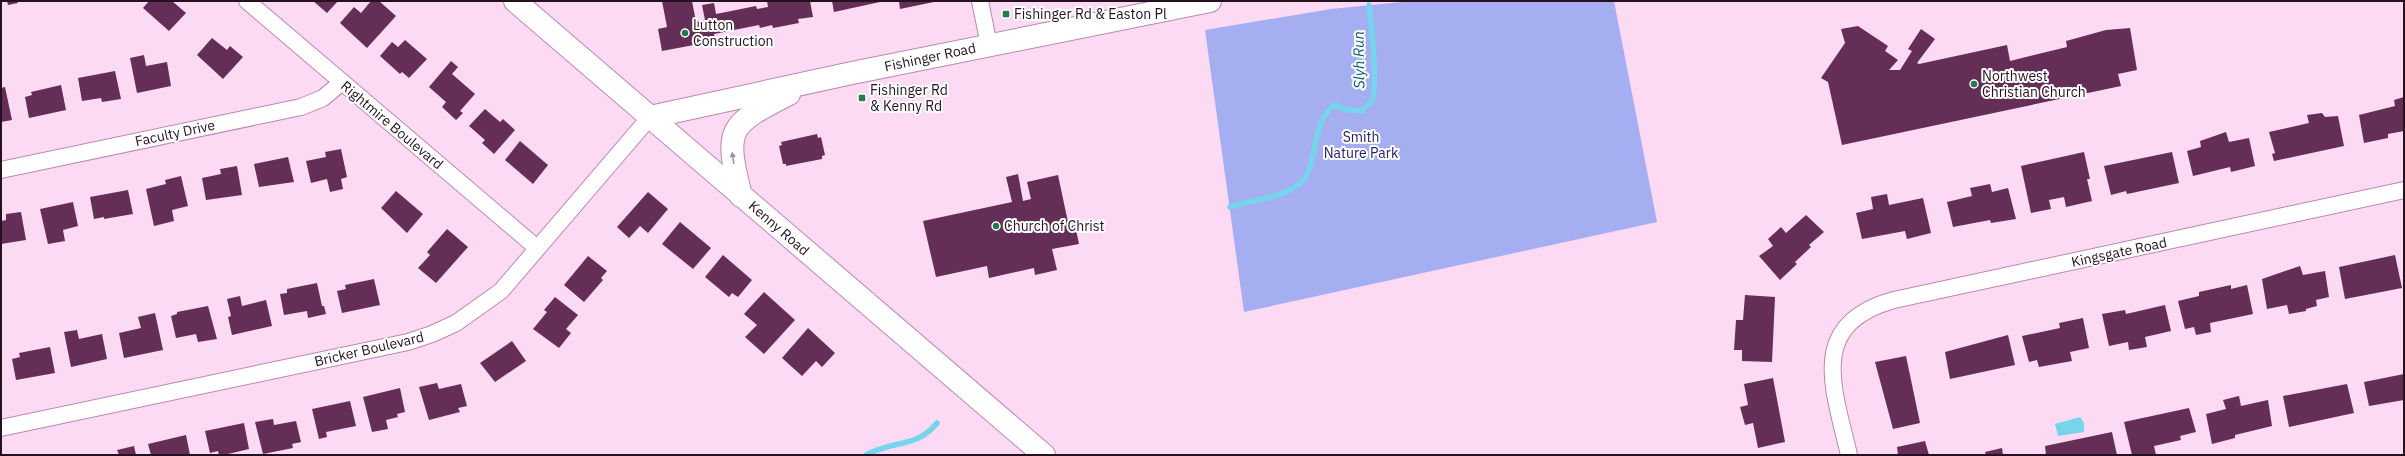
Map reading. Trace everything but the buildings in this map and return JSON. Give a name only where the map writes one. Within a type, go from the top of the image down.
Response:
[{"type":"main road","name":"Kenny Road","points":[[515,1],[1044,455]]},
{"type":"main road","name":"Fishinger Road","points":[[650,116],[989,45],[1210,1]]},
{"type":"main road","points":[[741,196],[732,151],[732,140],[740,124],[752,113],[816,81]]},
{"type":"street","name":"Rightmire Boulevard","points":[[247,1],[537,248]]},
{"type":"street","points":[[980,1],[989,45]]},
{"type":"street","name":"Faculty Drive","points":[[1,170],[301,107],[323,98],[342,82]]},
{"type":"street","name":"Bricker Boulevard","points":[[1,428],[401,343],[432,334],[456,323],[501,291],[650,116]]},
{"type":"street","name":"Kingsgate Road","points":[[1849,455],[1833,382],[1833,356],[1836,344],[1843,332],[1865,310],[1894,300],[2404,190]]},
{"type":"green space","name":"Smith Nature Park","points":[[1412,1],[1614,1],[1657,222],[1244,312],[1205,30],[1331,9]]},
{"type":"shaded area","points":[[2080,417],[2084,423],[2084,432],[2058,436],[2055,424]]},
{"type":"waterway","name":"Slyh Run","points":[[1230,207],[1275,196],[1284,193],[1299,184],[1310,168],[1317,135],[1326,114],[1334,105],[1348,110],[1362,111],[1371,102],[1373,95],[1374,71],[1373,40],[1369,5]]},
{"type":"waterway","name":"Slyh Run","points":[[866,455],[876,450],[913,440],[929,431],[937,423]]},
{"type":"place","name":"Fishinger Rd & Easton Pl","points":[[1006,14]]},
{"type":"place","name":"Lutton Construction","points":[[685,33]]},
{"type":"place","name":"Northwest Christian Church","points":[[1974,84]]},
{"type":"place","name":"Fishinger Rd & Kenny Rd","points":[[862,98]]},
{"type":"place","name":"Church of Christ","points":[[996,226]]}]
